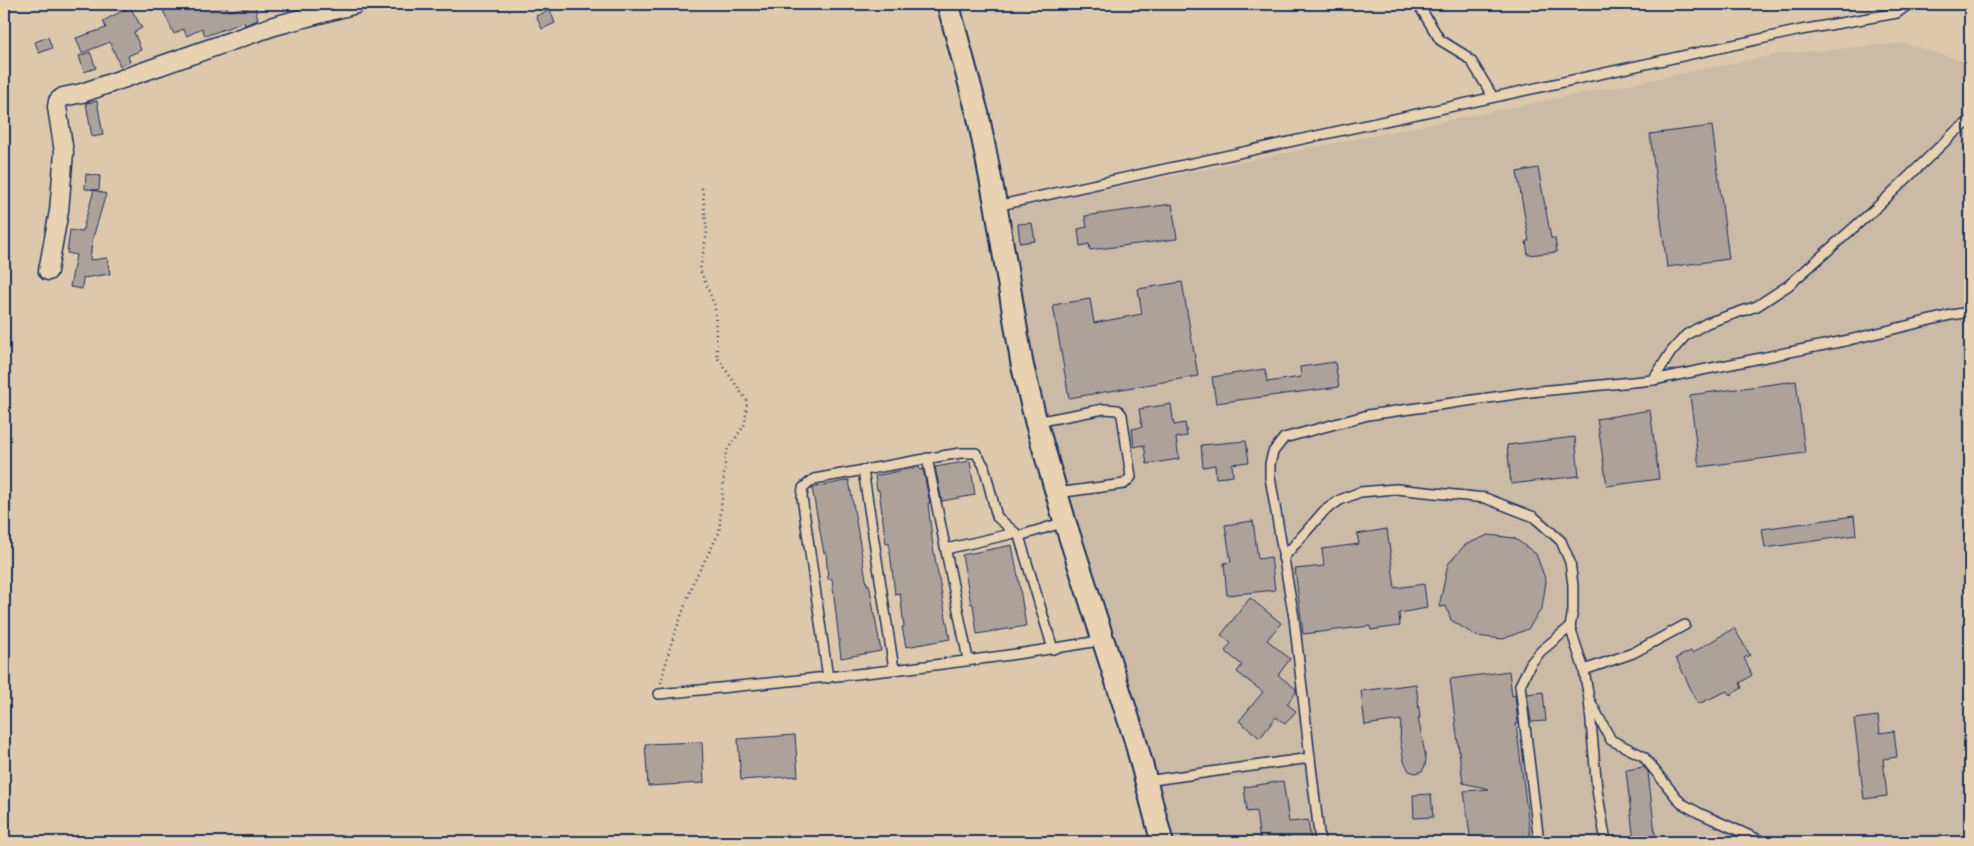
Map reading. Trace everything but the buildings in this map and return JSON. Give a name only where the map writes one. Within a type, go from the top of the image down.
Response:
[{"type":"street","points":[[48,270],[59,211],[64,152],[57,107],[58,101],[63,97],[82,93],[274,26],[356,4]]},
{"type":"street","points":[[948,4],[978,115],[996,206],[1022,364],[1036,422],[1065,522],[1104,640],[1162,842]]},
{"type":"lane","points":[[1418,4],[1440,40],[1472,62],[1493,97]]},
{"type":"lane","points":[[996,206],[1801,30],[1897,13],[1909,4]]},
{"type":"lane","points":[[1653,380],[1671,352],[1686,335],[1707,323],[1757,306],[1789,285],[1877,207],[1955,132],[1970,121]]},
{"type":"lane","points":[[1320,842],[1294,618],[1283,558],[1270,464],[1273,452],[1284,438],[1368,415],[1530,392],[1653,380],[1850,340],[1970,312]]},
{"type":"lane","points":[[1036,422],[1104,409],[1118,410],[1122,415],[1131,477],[1124,484],[1057,493]]},
{"type":"lane","points":[[828,678],[802,498],[803,488],[814,480],[961,453],[976,454],[984,466],[997,516],[1017,534],[1053,649]]},
{"type":"lane","points":[[927,458],[968,659]]},
{"type":"lane","points":[[863,470],[894,669]]},
{"type":"lane","points":[[1283,558],[1324,511],[1340,500],[1360,492],[1396,488],[1485,498],[1534,516],[1561,541],[1570,562],[1574,610],[1570,627],[1584,670],[1589,699],[1598,790],[1606,842]]},
{"type":"lane","points":[[946,549],[1065,522]]},
{"type":"lane","points":[[1584,670],[1634,653],[1685,625]]},
{"type":"lane","points":[[1539,842],[1520,686],[1531,663],[1570,627]]},
{"type":"lane","points":[[658,694],[828,678],[1053,649],[1104,640]]},
{"type":"lane","points":[[1589,699],[1611,740],[1644,756],[1681,803],[1764,842]]},
{"type":"lane","points":[[1146,781],[1310,758]]},
{"type":"path","points":[[658,694],[670,648],[693,583],[719,533],[726,452],[745,424],[747,409],[747,401],[717,357],[715,306],[700,270],[707,232],[702,187]]},
{"type":"shaded area","points":[[1904,43],[1970,63],[1970,842],[1173,842],[1166,810],[1120,653],[1072,510],[1039,396],[1020,296],[1011,208],[1779,54]]}]
